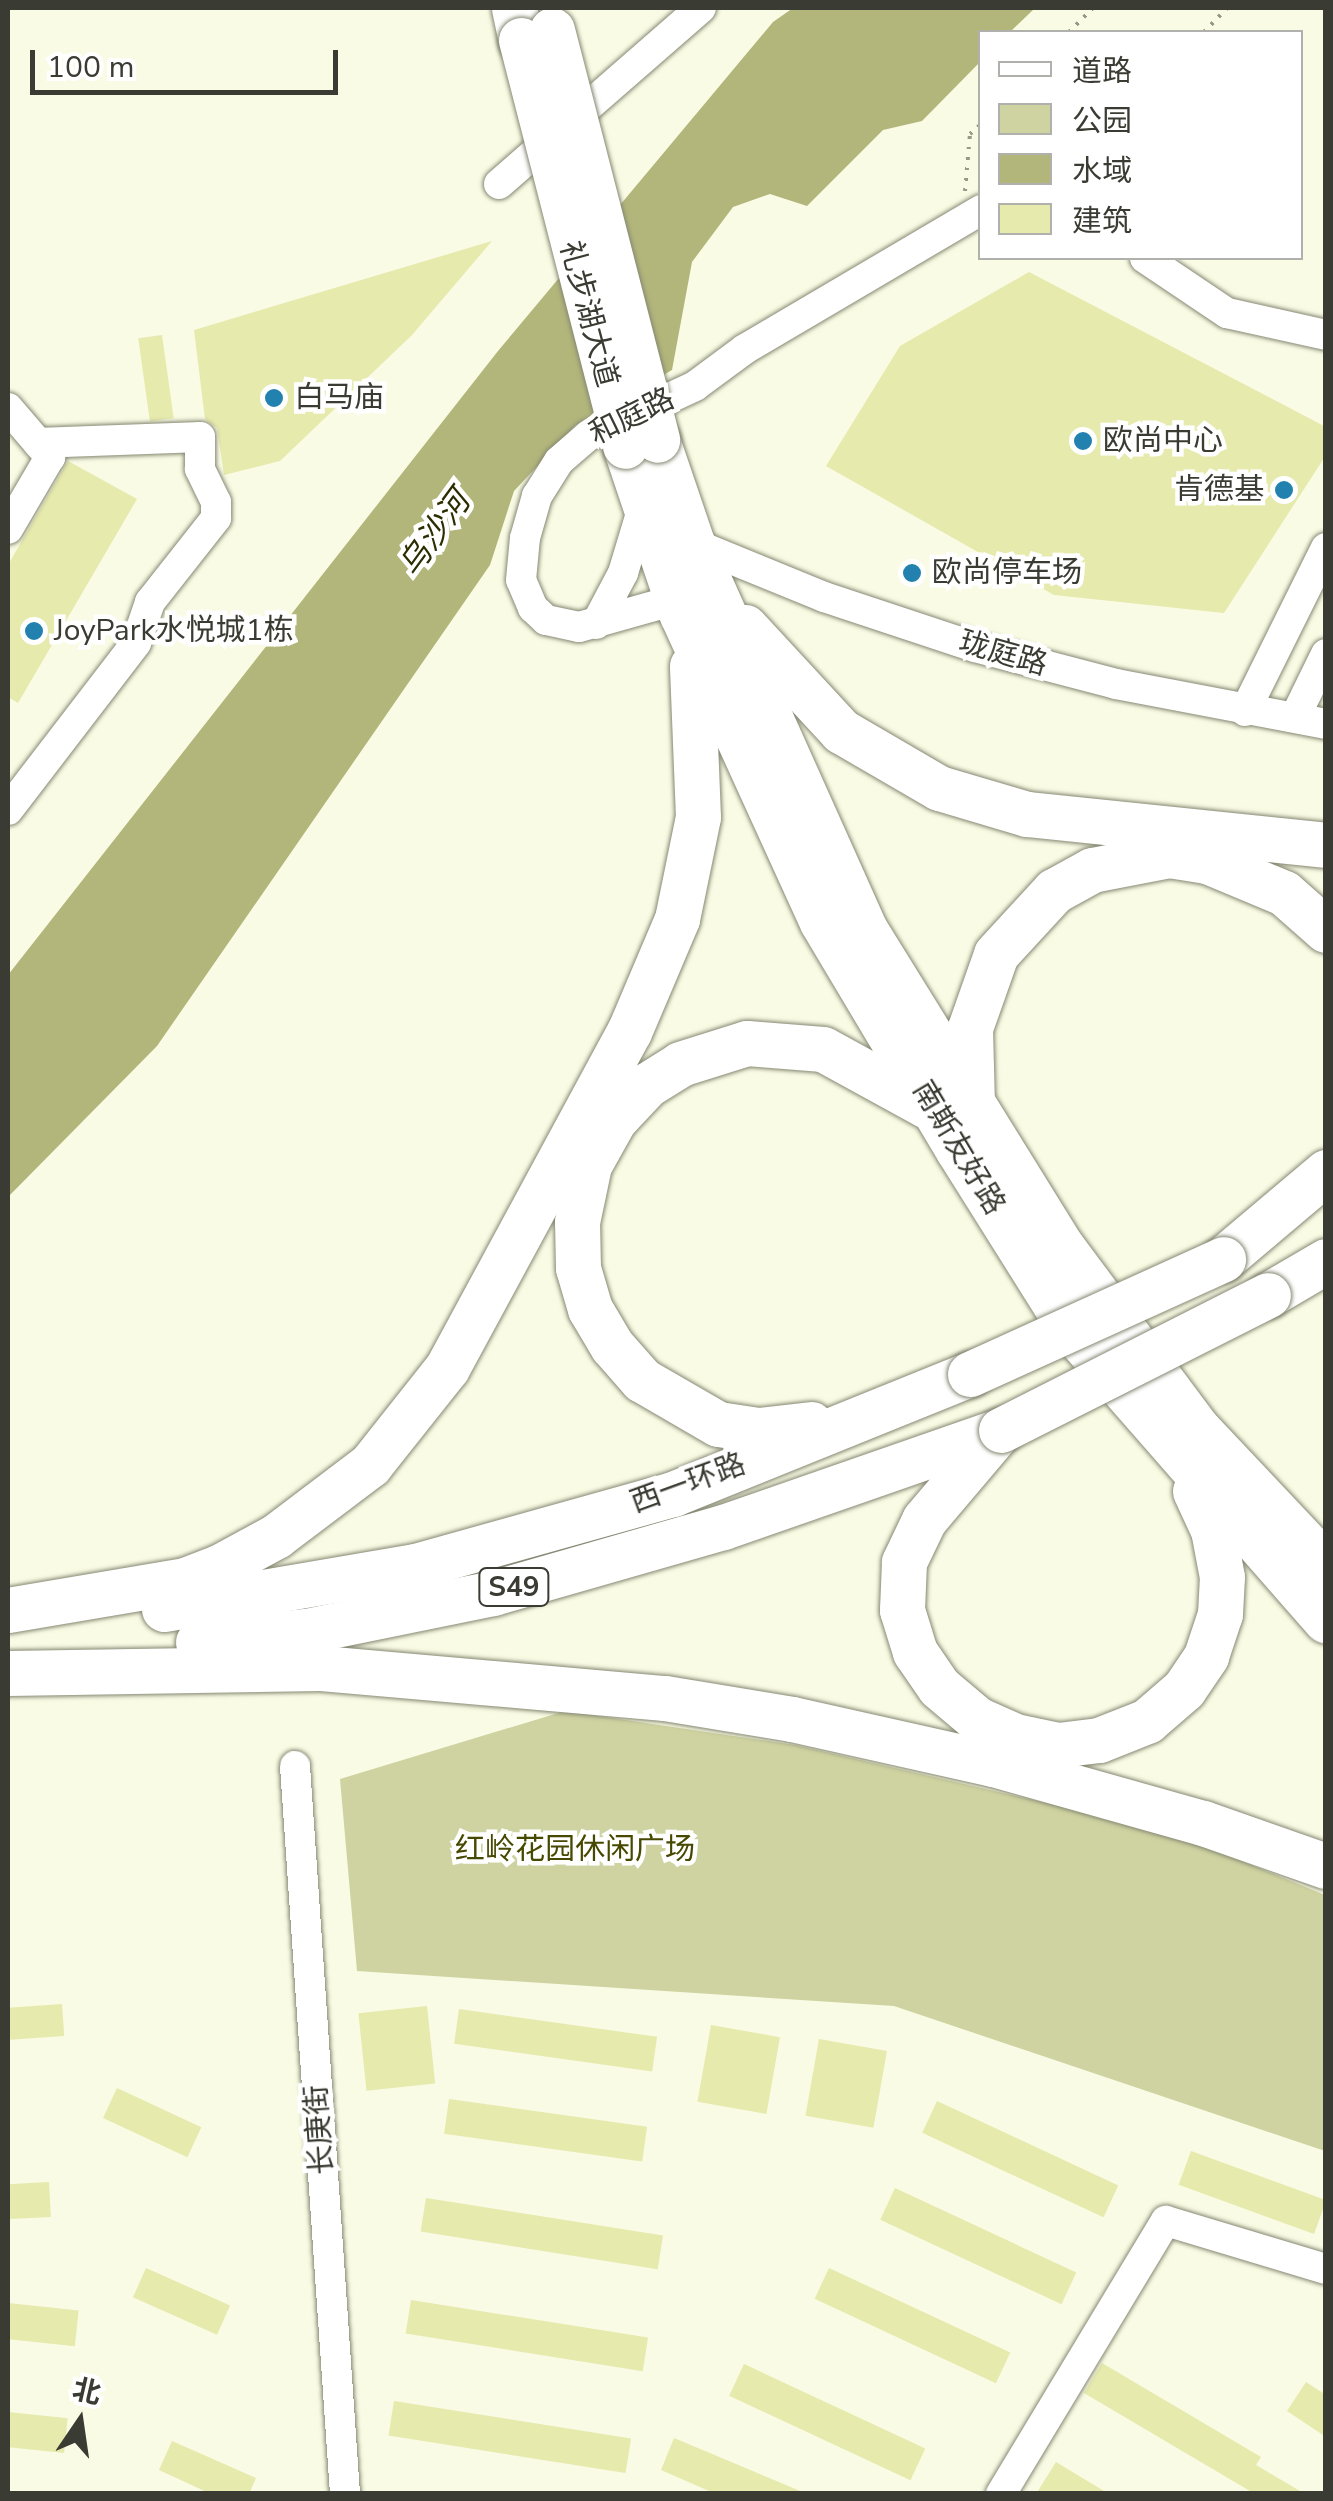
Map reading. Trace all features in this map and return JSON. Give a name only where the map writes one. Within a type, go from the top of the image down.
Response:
[{"type":"highway","name":"礼步湖大道","points":[[534,21],[641,443],[692,543],[696,599]]},
{"type":"highway","name":"礼步湖大道","points":[[641,443],[642,510],[696,599]]},
{"type":"highway","points":[[696,599],[840,731],[939,788],[1027,814],[1326,846]]},
{"type":"highway","points":[[8,1610],[186,1580],[219,1568],[276,1536],[370,1465],[448,1368],[629,1032],[677,919],[694,851],[699,782],[696,599]]},
{"type":"highway","name":"南斯友好路","points":[[696,599],[953,1109],[1069,1327],[1182,1462],[1326,1621]]},
{"type":"highway","points":[[970,1374],[807,1426],[718,1424],[642,1380],[590,1309],[578,1268],[577,1222],[590,1165],[614,1120],[646,1085],[680,1064],[747,1044],[823,1049],[953,1109],[970,1028],[996,954],[1054,891],[1092,870],[1169,854],[1207,860],[1284,894],[1326,930]]},
{"type":"highway","name":"南斯友好路","points":[[953,1109],[1197,1428],[1326,1565]]},
{"type":"highway","points":[[1224,1260],[1326,1172]]},
{"type":"highway","name":"西一环路","points":[[8,1624],[156,1611],[415,1566],[674,1494],[970,1374],[1224,1260],[1326,1204]]},
{"type":"highway","name":"西一环路","points":[[8,1660],[306,1631],[493,1593],[722,1527],[1001,1430],[1268,1295],[1326,1261]]},
{"type":"highway","points":[[1268,1295],[1326,1277]]},
{"type":"highway","points":[[1001,1430],[924,1520],[904,1562],[902,1610],[915,1652],[939,1687],[977,1719],[1058,1745],[1098,1740],[1148,1721],[1184,1690],[1206,1656],[1220,1614],[1222,1576],[1213,1530],[1182,1462]]},
{"type":"highway","points":[[8,1674],[321,1668],[664,1698],[792,1719],[993,1764],[1204,1824],[1326,1866]]},
{"type":"street","points":[[499,184],[701,8]]},
{"type":"street","name":"和庭路","points":[[696,599],[661,604],[596,624],[546,620],[521,580],[531,510],[560,461],[588,436],[695,386],[758,340],[971,215]]},
{"type":"street","points":[[1147,260],[1227,313],[1326,335]]},
{"type":"street","points":[[8,408],[50,457],[8,529]]},
{"type":"street","points":[[8,810],[136,642],[150,602],[216,518],[216,502],[200,469],[200,437],[38,443]]},
{"type":"street","points":[[596,624],[622,573],[642,510]]},
{"type":"street","name":"珑庭路","points":[[692,543],[824,597],[975,647],[1245,711],[1311,719]]},
{"type":"street","points":[[1245,711],[1326,548]]},
{"type":"street","points":[[1311,719],[1326,654]]},
{"type":"street","name":"长庚街","points":[[295,1766],[345,2494]]},
{"type":"street","points":[[1002,2494],[1166,2221],[1326,2269]]},
{"type":"path","points":[[1071,30],[1093,8]]},
{"type":"path","points":[[1206,30],[1227,8]]},
{"type":"path","points":[[971,215],[970,134],[978,126]]},
{"type":"green space","name":"红岭花园休闲广场","points":[[565,1711],[795,1745],[1168,1831],[1325,1895],[1325,2151],[894,2006],[357,1971],[340,1779]]},
{"type":"water","name":"乌沙河","points":[[793,8],[1035,8],[1012,30],[978,30],[978,64],[922,121],[883,130],[807,206],[770,194],[733,207],[692,262],[672,370],[576,425],[514,491],[490,565],[157,1046],[8,1197],[8,975],[498,351],[773,22]]},
{"type":"building","name":"白马庙","points":[[492,241],[412,335],[280,461],[224,475],[217,428],[205,419],[194,330]]},
{"type":"building","name":"欧尚中心","points":[[1029,272],[1326,427],[1326,455],[1224,613],[1054,595],[826,466],[900,346]]},
{"type":"building","points":[[162,335],[174,418],[150,422],[138,338]]},
{"type":"building","name":"JoyPark水悦城1栋","points":[[68,461],[137,499],[18,703],[8,697],[8,565]]},
{"type":"building","points":[[62,2004],[64,2036],[10,2040],[8,2008]]},
{"type":"building","points":[[427,2006],[435,2084],[367,2091],[358,2013]]},
{"type":"building","points":[[459,2009],[657,2037],[652,2071],[454,2044]]},
{"type":"building","points":[[711,2025],[780,2037],[766,2114],[697,2102]]},
{"type":"building","points":[[819,2039],[887,2051],[873,2128],[805,2116]]},
{"type":"building","points":[[117,2088],[201,2127],[187,2157],[103,2118]]},
{"type":"building","points":[[449,2099],[647,2127],[642,2161],[444,2134]]},
{"type":"building","points":[[937,2101],[1118,2186],[1103,2217],[922,2133]]},
{"type":"building","points":[[1191,2151],[1326,2200],[1314,2234],[1179,2185]]},
{"type":"building","points":[[49,2182],[51,2217],[10,2219],[8,2184]]},
{"type":"building","points":[[895,2188],[1076,2273],[1061,2304],[880,2220]]},
{"type":"building","points":[[426,2198],[663,2236],[658,2269],[421,2232]]},
{"type":"building","points":[[146,2268],[230,2305],[217,2335],[133,2297]]},
{"type":"building","points":[[829,2268],[1010,2353],[996,2383],[815,2299]]},
{"type":"building","points":[[411,2300],[648,2338],[643,2371],[406,2334]]},
{"type":"building","points":[[8,2303],[79,2310],[75,2346],[8,2339]]},
{"type":"building","points":[[1102,2363],[1261,2457],[1256,2465],[1305,2494],[1255,2494],[1084,2393]]},
{"type":"building","points":[[744,2364],[925,2449],[910,2480],[729,2396]]},
{"type":"building","points":[[1306,2382],[1326,2395],[1326,2437],[1287,2411]]},
{"type":"building","points":[[394,2401],[631,2439],[626,2473],[389,2436]]},
{"type":"building","points":[[8,2412],[68,2418],[64,2453],[8,2447]]},
{"type":"building","points":[[674,2438],[805,2494],[716,2494],[661,2470]]},
{"type":"building","points":[[172,2441],[256,2478],[249,2494],[211,2494],[159,2470]]},
{"type":"building","points":[[1056,2462],[1109,2494],[1036,2494]]},
{"type":"place","name":"白马庙","points":[[274,398]]},
{"type":"place","name":"欧尚中心","points":[[1083,441]]},
{"type":"place","name":"肯德基","points":[[1284,490]]},
{"type":"place","name":"欧尚停车场","points":[[912,573]]},
{"type":"place","name":"JoyPark水悦城1栋","points":[[34,631]]}]
